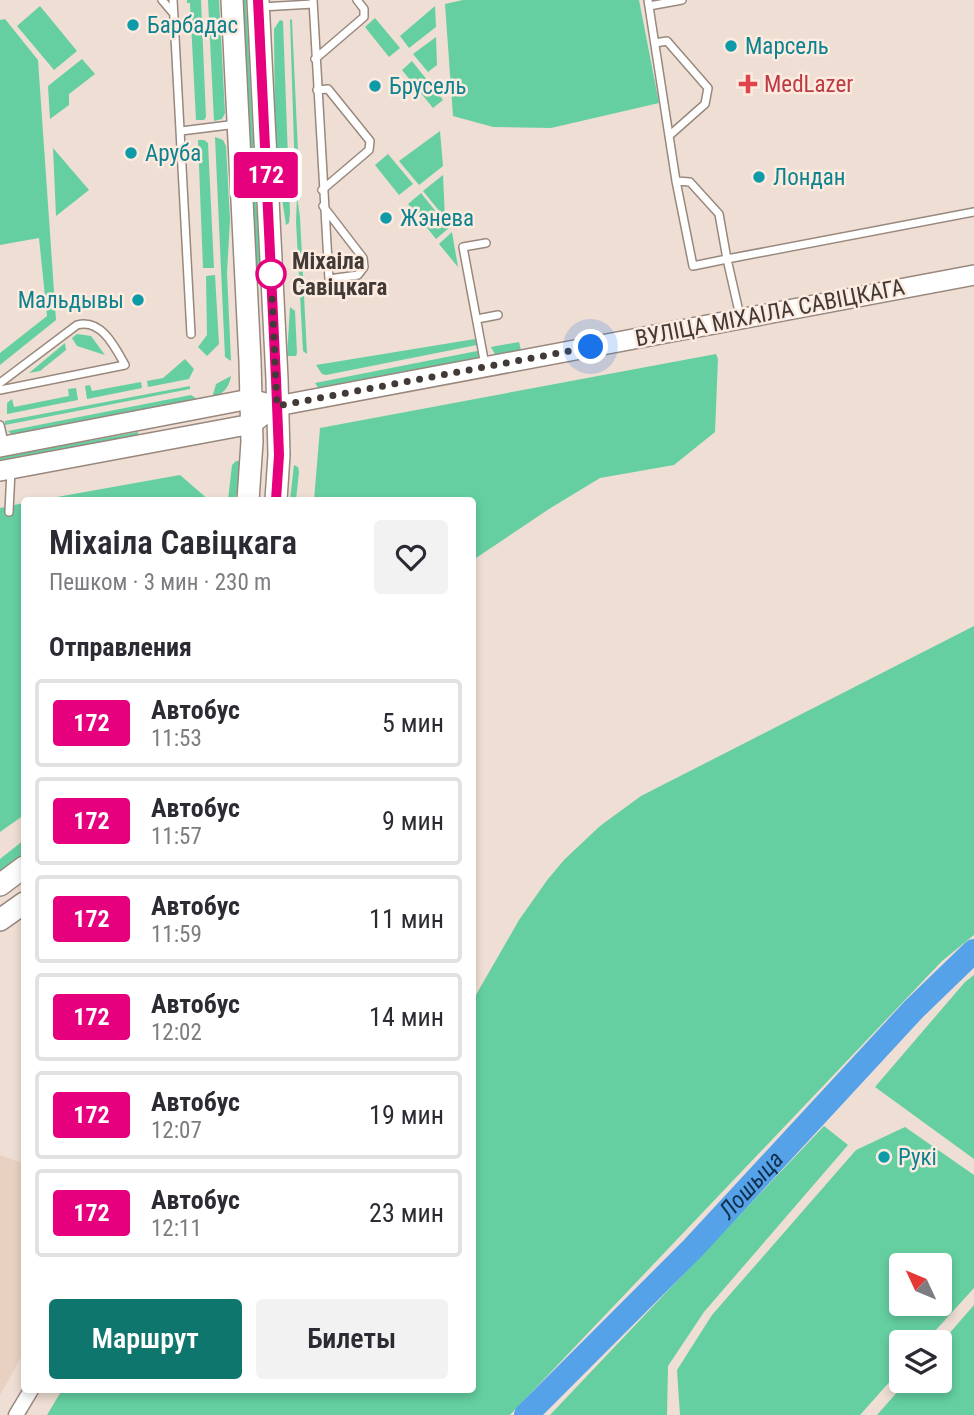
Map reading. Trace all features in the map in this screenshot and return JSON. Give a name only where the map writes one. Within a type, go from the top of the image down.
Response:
[{"type":"main road","points":[[232,0],[252,424],[248,497]]},
{"type":"main road","points":[[258,4],[279,455],[276,497]]},
{"type":"main road","points":[[0,885],[21,869]]},
{"type":"main road","points":[[0,920],[21,905]]},
{"type":"street","name":"ВУЛІЦА МІХАІЛА САВІЦКАГА","points":[[6,470],[252,424],[277,406],[974,275]]},
{"type":"street","name":"ВУЛІЦА МІХАІЛА САВІЦКАГА","points":[[3,447],[250,399],[277,406]]},
{"type":"street","points":[[16,1415],[29,1393]]},
{"type":"lane","points":[[162,0],[174,14]]},
{"type":"lane","points":[[173,0],[191,334]]},
{"type":"lane","points":[[315,59],[364,17],[365,9],[357,0]]},
{"type":"lane","points":[[682,0],[648,3],[676,181],[693,266],[974,212]]},
{"type":"lane","points":[[258,4],[313,2],[322,190],[323,206],[329,279],[358,275],[364,267],[363,258],[323,206]]},
{"type":"lane","points":[[655,43],[667,41],[708,88],[705,104],[670,135]]},
{"type":"lane","points":[[317,90],[328,89],[370,141],[369,150],[322,190]]},
{"type":"lane","points":[[181,131],[238,124]]},
{"type":"lane","points":[[676,181],[690,182],[719,214],[741,319]]},
{"type":"lane","points":[[485,367],[463,247],[486,243]]},
{"type":"lane","points":[[477,319],[498,315]]},
{"type":"lane","points":[[0,383],[76,325],[86,323],[97,327],[116,348],[125,365],[0,390]]},
{"type":"lane","points":[[0,425],[3,447]]},
{"type":"lane","points":[[6,470],[9,512]]},
{"type":"shaded area","points":[[0,1155],[21,1163],[21,1357],[0,1395]]},
{"type":"green space","points":[[187,0],[201,0],[204,120],[196,120],[190,3],[187,3]]},
{"type":"green space","points":[[208,0],[219,0],[225,113],[222,119],[214,121]]},
{"type":"green space","points":[[237,0],[246,0],[260,274],[257,273],[248,225]]},
{"type":"green space","points":[[463,0],[639,0],[659,103],[551,128],[493,127],[453,116],[445,4]]},
{"type":"green space","points":[[40,6],[77,51],[54,70],[17,26]]},
{"type":"green space","points":[[435,6],[436,27],[409,48],[400,36]]},
{"type":"green space","points":[[375,18],[400,48],[389,57],[365,27]]},
{"type":"green space","points":[[5,19],[38,60],[56,320],[0,365],[0,353],[47,316],[39,238],[0,245],[0,20]]},
{"type":"green space","points":[[290,19],[299,174],[295,176]]},
{"type":"green space","points":[[280,20],[283,21],[290,213],[289,223],[286,225],[275,132],[274,29]]},
{"type":"green space","points":[[436,37],[437,65],[428,72],[413,54]]},
{"type":"green space","points":[[82,59],[95,74],[69,94],[69,105],[50,119],[48,86]]},
{"type":"green space","points":[[412,61],[443,100],[433,108],[402,70]]},
{"type":"green space","points":[[440,131],[443,166],[419,185],[399,161]]},
{"type":"green space","points":[[215,137],[223,140],[226,146],[230,220],[227,273],[231,361],[225,357]]},
{"type":"green space","points":[[198,140],[208,143],[214,268],[203,268]]},
{"type":"green space","points":[[53,148],[89,190],[56,216]]},
{"type":"green space","points":[[388,154],[413,184],[399,195],[375,165]]},
{"type":"green space","points":[[443,175],[445,218],[423,191]]},
{"type":"green space","points":[[421,193],[449,228],[436,239],[408,204]]},
{"type":"green space","points":[[297,196],[300,217],[307,354],[303,351]]},
{"type":"green space","points":[[452,232],[458,267],[439,244]]},
{"type":"green space","points":[[215,275],[219,344],[207,356],[198,347],[207,335],[206,276]]},
{"type":"green space","points":[[290,307],[295,311],[296,356],[287,356]]},
{"type":"green space","points":[[77,334],[91,336],[105,355],[77,346],[72,338]]},
{"type":"green space","points":[[475,339],[477,345],[326,375],[322,374],[316,365]]},
{"type":"green space","points":[[519,342],[522,354],[496,356],[491,347]]},
{"type":"green space","points":[[65,343],[66,350],[40,371],[29,373]]},
{"type":"green space","points":[[477,351],[477,361],[319,389],[315,383]]},
{"type":"green space","points":[[716,354],[718,359],[715,432],[674,465],[600,478],[476,558],[476,497],[314,497],[320,428]]},
{"type":"green space","points":[[185,359],[194,369],[189,379],[148,387],[147,381],[163,378]]},
{"type":"green space","points":[[231,376],[225,390],[212,398],[216,384]]},
{"type":"green space","points":[[141,382],[142,388],[87,399],[85,386],[90,385],[92,391]]},
{"type":"green space","points":[[190,386],[190,389],[5,425],[5,421]]},
{"type":"green space","points":[[76,388],[78,400],[7,414],[7,403],[12,399],[14,407],[69,396],[68,389]]},
{"type":"green space","points":[[191,395],[197,402],[13,436],[8,431]]},
{"type":"green space","points":[[138,432],[138,435],[99,448],[0,467],[0,457]]},
{"type":"green space","points":[[241,461],[242,469],[236,497],[228,497],[232,465]]},
{"type":"green space","points":[[294,465],[299,472],[296,497],[290,497]]},
{"type":"green space","points":[[180,475],[206,497],[57,497]]},
{"type":"green space","points":[[21,504],[21,817],[0,832],[0,508]]},
{"type":"green space","points":[[974,626],[974,935],[942,961],[510,1415],[47,1415],[60,1393],[476,1393],[476,995],[519,920],[548,879],[600,826],[641,796]]},
{"type":"green space","points":[[21,842],[21,857],[0,871],[0,859]]},
{"type":"green space","points":[[974,975],[974,1159],[875,1087],[965,982]]},
{"type":"green space","points":[[824,1126],[848,1145],[704,1312],[668,1366],[667,1415],[550,1415]]},
{"type":"green space","points":[[905,1127],[974,1175],[974,1288],[952,1312],[952,1253],[889,1253],[889,1316],[949,1316],[936,1330],[889,1330],[889,1382],[860,1415],[680,1415],[677,1370],[712,1315],[856,1150]]},
{"type":"green space","points":[[974,1305],[974,1415],[877,1415],[896,1393],[952,1393],[952,1330]]},
{"type":"waterway","name":"Лошыца","points":[[526,1415],[693,1248],[913,1010],[974,951]]},
{"type":"bus line","name":"172","points":[[258,0],[279,455],[276,497]]},
{"type":"place","name":"Барбадас","points":[[133,25]]},
{"type":"place","name":"Марсель","points":[[731,46]]},
{"type":"place","name":"MedLazer","points":[[748,84]]},
{"type":"place","name":"Брусель","points":[[375,86]]},
{"type":"place","name":"Аруба","points":[[131,153]]},
{"type":"place","name":"Лондан","points":[[759,177]]},
{"type":"place","name":"Жэнева","points":[[386,218]]},
{"type":"place","name":"Міхаіла Савіцкага","points":[[271,274]]},
{"type":"place","name":"Мальдывы","points":[[138,300]]},
{"type":"place","name":"Рукі","points":[[884,1157]]},
{"type":"route","points":[[271,274],[277,406],[591,347]]}]
